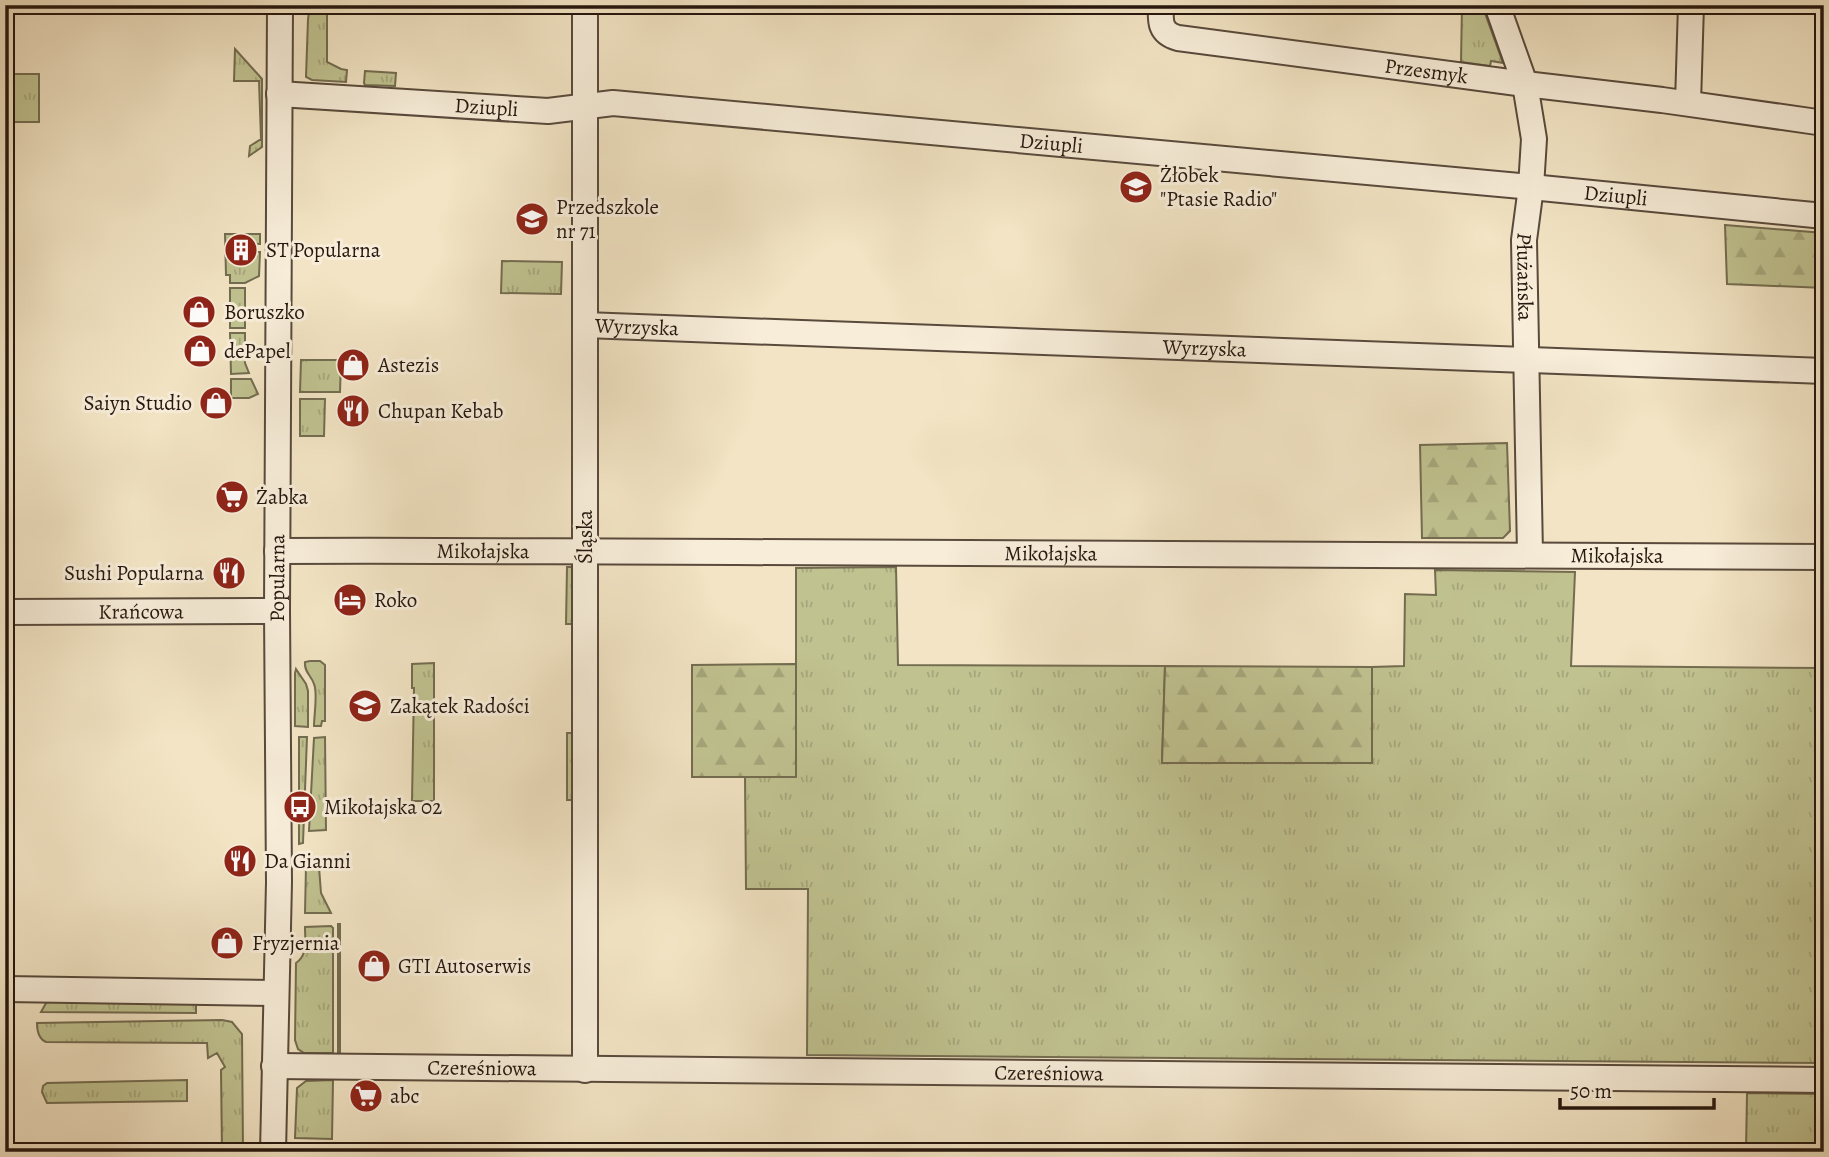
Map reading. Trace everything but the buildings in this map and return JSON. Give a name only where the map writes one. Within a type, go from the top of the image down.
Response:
[{"type":"street","name":"Popularna","points":[[273,1152],[279,881],[277,551],[280,5]]},
{"type":"street","name":"Śląska","points":[[585,5],[585,1070]]},
{"type":"street","name":"Przesmyk","points":[[1161,5],[1160,23],[1166,33],[1178,38],[1824,123]]},
{"type":"street","name":"Płużańska","points":[[1497,5],[1525,84],[1534,139],[1524,240],[1530,554]]},
{"type":"street","points":[[1688,103],[1691,5]]},
{"type":"street","name":"Dziupli","points":[[279,94],[548,111],[613,103],[1824,216]]},
{"type":"street","name":"Wyrzyska","points":[[585,325],[1824,371]]},
{"type":"street","name":"Mikołajska","points":[[277,551],[1824,557]]},
{"type":"street","name":"Krańcowa","points":[[5,612],[277,611]]},
{"type":"street","points":[[5,989],[276,993]]},
{"type":"street","name":"Czereśniowa","points":[[274,1066],[1824,1080]]},
{"type":"green space","points":[[310,5],[327,5],[327,62],[347,70],[346,82],[312,80],[306,77]]},
{"type":"green space","points":[[1462,5],[1482,5],[1503,63],[1491,61],[1490,66],[1461,62]]},
{"type":"green space","points":[[235,49],[262,79],[262,147],[249,156],[250,146],[261,139],[259,81],[234,81]]},
{"type":"green space","points":[[365,71],[396,73],[395,86],[365,85]]},
{"type":"green space","points":[[8,74],[39,74],[39,122],[8,122]]},
{"type":"green space","points":[[1725,225],[1824,233],[1824,288],[1727,284]]},
{"type":"green space","points":[[225,234],[260,234],[260,244],[236,243],[237,255],[260,252],[259,276],[245,283],[230,283],[230,275],[226,275]]},
{"type":"green space","points":[[502,261],[562,262],[561,294],[501,293]]},
{"type":"green space","points":[[230,288],[245,288],[245,328],[230,328]]},
{"type":"green space","points":[[230,333],[245,333],[245,363],[249,373],[231,374]]},
{"type":"green space","points":[[301,360],[341,360],[340,392],[300,392]]},
{"type":"green space","points":[[231,379],[251,379],[258,394],[249,398],[231,398]]},
{"type":"green space","points":[[300,399],[325,399],[324,436],[300,436]]},
{"type":"green space","points":[[1507,443],[1510,531],[1503,538],[1422,538],[1420,445]]},
{"type":"green space","points":[[567,567],[577,567],[576,624],[566,624]]},
{"type":"green space","points":[[896,567],[898,665],[1165,666],[1162,763],[1371,763],[1372,667],[1404,666],[1405,594],[1436,595],[1435,570],[1575,572],[1571,666],[1824,668],[1824,1063],[807,1055],[808,889],[746,889],[745,776],[796,776],[796,568]]},
{"type":"green space","points":[[320,661],[325,665],[325,721],[322,721],[321,726],[314,726],[315,688],[305,665],[305,662]]},
{"type":"green space","points":[[434,663],[434,801],[412,801],[412,664]]},
{"type":"green space","points":[[796,664],[796,777],[692,777],[692,665]]},
{"type":"green space","points":[[1165,666],[1372,667],[1372,763],[1162,763]]},
{"type":"green space","points":[[296,669],[308,691],[308,727],[295,726]]},
{"type":"green space","points":[[567,733],[577,733],[577,800],[567,800]]},
{"type":"green space","points":[[299,737],[307,737],[303,843],[299,844],[302,799],[299,798]]},
{"type":"green space","points":[[325,737],[326,830],[309,831],[314,738]]},
{"type":"green space","points":[[306,866],[319,867],[321,893],[331,913],[305,913]]},
{"type":"green space","points":[[340,924],[340,1053],[338,1053]]},
{"type":"green space","points":[[331,926],[333,1053],[304,1053],[298,1049],[295,1040],[296,963],[304,952],[305,927]]},
{"type":"green space","points":[[46,1003],[196,1004],[196,1013],[41,1012]]},
{"type":"green space","points":[[5,1020],[12,1020],[12,1101],[5,1112]]},
{"type":"green space","points":[[232,1022],[242,1034],[243,1152],[222,1152],[221,1070],[225,1067],[217,1053],[208,1058],[207,1043],[46,1042],[39,1034],[37,1023]]},
{"type":"green space","points":[[187,1080],[187,1101],[47,1103],[42,1092],[47,1083]]},
{"type":"green space","points":[[333,1080],[332,1139],[295,1138],[297,1088],[306,1081]]},
{"type":"green space","points":[[1747,1093],[1824,1094],[1824,1152],[1746,1152]]},
{"type":"place","name":"Żłobek \"Ptasie Radio\"","points":[[1136,187]]},
{"type":"place","name":"Przedszkole nr 71","points":[[532,219]]},
{"type":"place","name":"ST Popularna","points":[[241,250]]},
{"type":"place","name":"Boruszko","points":[[199,312]]},
{"type":"place","name":"dePapel","points":[[200,351]]},
{"type":"place","name":"Astezis","points":[[353,365]]},
{"type":"place","name":"Saiyn Studio","points":[[216,403]]},
{"type":"place","name":"Chupan Kebab","points":[[353,411]]},
{"type":"place","name":"Żabka","points":[[232,497]]},
{"type":"place","name":"Sushi Popularna","points":[[229,573]]},
{"type":"place","name":"Roko","points":[[350,600]]},
{"type":"place","name":"Zakątek Radości","points":[[365,706]]},
{"type":"place","name":"Mikołajska 02","points":[[300,807]]},
{"type":"place","name":"Da Gianni","points":[[240,861]]},
{"type":"place","name":"Fryzjernia","points":[[227,943]]},
{"type":"place","name":"GTI Autoserwis","points":[[374,966]]},
{"type":"place","name":"abc","points":[[366,1096]]}]
